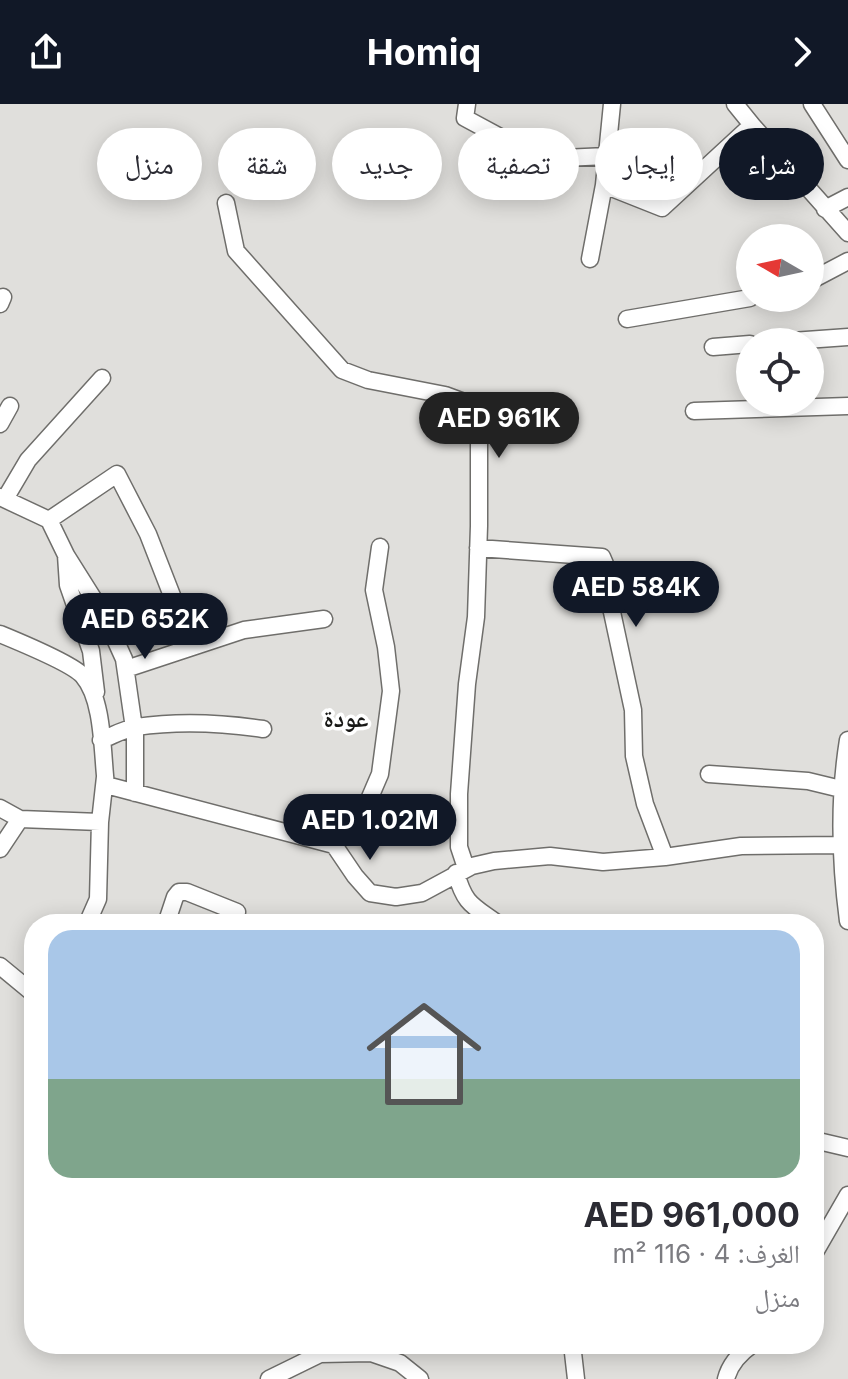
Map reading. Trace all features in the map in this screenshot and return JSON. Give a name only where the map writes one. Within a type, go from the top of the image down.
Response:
[{"type":"street","points":[[467,104],[465,118],[541,159],[595,157]]},
{"type":"street","points":[[610,128],[612,104]]},
{"type":"street","points":[[735,104],[848,233]]},
{"type":"street","points":[[812,104],[848,160]]},
{"type":"street","points":[[703,170],[752,125]]},
{"type":"street","points":[[825,209],[848,197]]},
{"type":"street","points":[[590,259],[601,200]]},
{"type":"street","points":[[642,200],[662,208],[671,200]]},
{"type":"street","points":[[226,203],[236,251],[342,370],[368,380],[445,395],[472,405],[479,426],[476,617],[467,684],[459,794],[459,847],[462,895],[471,907],[482,914]]},
{"type":"street","points":[[824,274],[848,261]]},
{"type":"street","points":[[627,319],[736,300]]},
{"type":"street","points":[[824,339],[848,337]]},
{"type":"street","points":[[713,347],[736,345]]},
{"type":"street","points":[[102,378],[28,460],[3,498],[49,520],[66,555],[105,617],[124,659],[134,727],[135,793]]},
{"type":"street","points":[[0,424],[10,406]]},
{"type":"street","points":[[694,411],[848,406]]},
{"type":"street","points":[[49,520],[117,474],[148,534],[192,647]]},
{"type":"street","points":[[334,845],[368,802],[380,774],[391,691],[374,590],[380,547]]},
{"type":"street","points":[[478,548],[602,557],[605,588],[633,710],[634,756],[645,804],[665,857]]},
{"type":"street","points":[[66,555],[68,585],[91,651],[106,785],[334,845],[370,893],[396,897],[422,893],[461,871],[494,861],[550,856],[603,862],[741,846],[841,845]]},
{"type":"street","points":[[126,669],[244,630],[324,619]]},
{"type":"street","points":[[0,634],[33,647],[83,675],[98,708]]},
{"type":"street","points":[[101,740],[134,727],[183,724],[263,729]]},
{"type":"street","points":[[848,740],[841,789],[841,845],[848,921]]},
{"type":"street","points":[[709,774],[808,781],[841,789]]},
{"type":"street","points":[[91,914],[98,899],[100,822],[105,777]]},
{"type":"street","points":[[0,808],[20,819],[100,822]]},
{"type":"street","points":[[0,849],[20,819]]},
{"type":"street","points":[[169,914],[179,892],[187,892],[237,912]]},
{"type":"street","points":[[0,966],[24,986]]},
{"type":"street","points":[[824,1142],[848,1148]]},
{"type":"street","points":[[824,1237],[848,1195]]},
{"type":"street","points":[[269,1379],[320,1354]]},
{"type":"street","points":[[374,1354],[400,1363],[420,1379]]},
{"type":"street","points":[[573,1354],[576,1379]]},
{"type":"street","points":[[726,1379],[740,1354]]},
{"type":"district","name":"عودة","points":[[346,719]]}]
